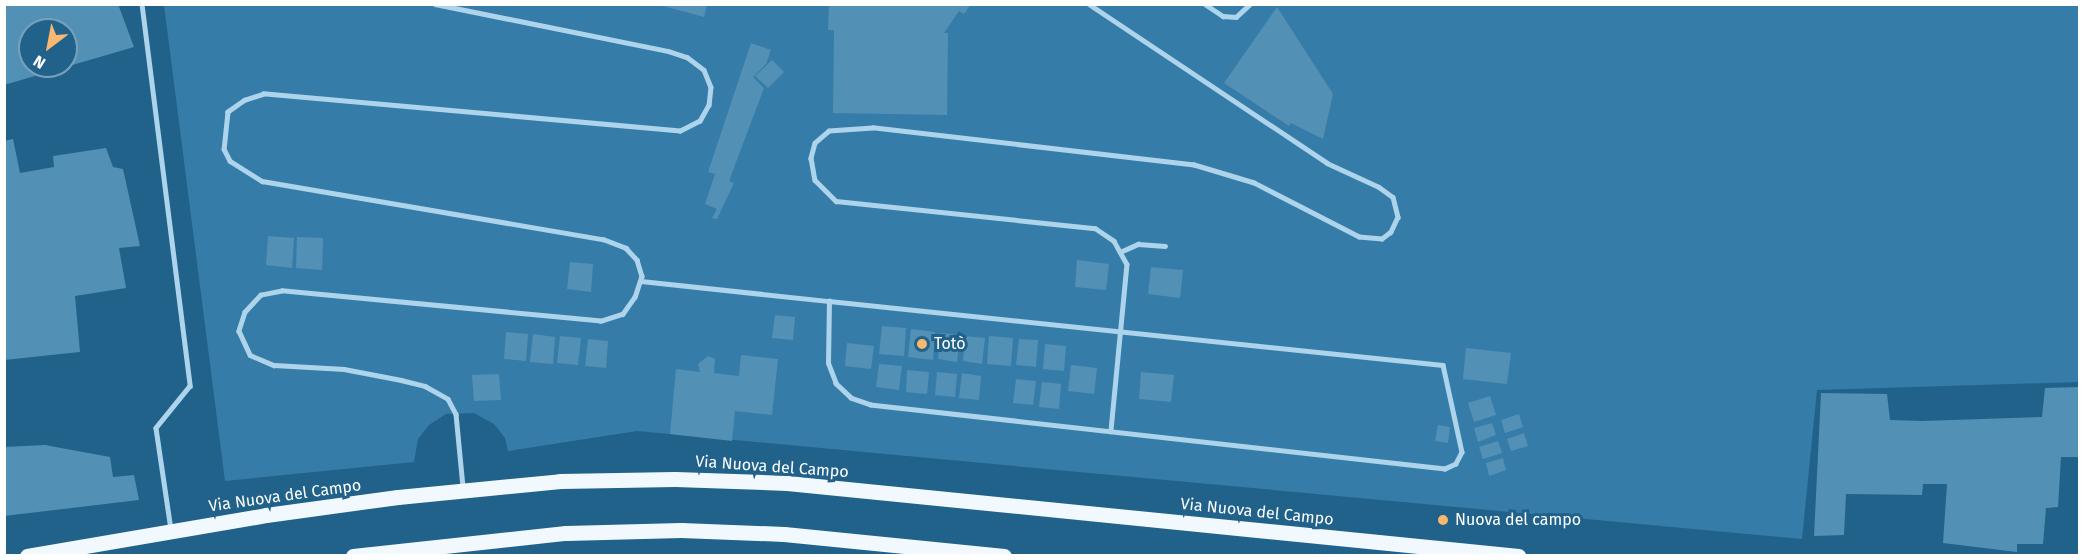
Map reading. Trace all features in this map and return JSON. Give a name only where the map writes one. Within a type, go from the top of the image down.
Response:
[{"type":"main road","name":"Via Nuova del Campo","points":[[27,555],[321,508],[560,481],[675,479],[787,483],[1518,555]]},
{"type":"main road","points":[[353,555],[566,533],[681,530],[784,534],[973,554],[1004,555]]},
{"type":"lane","points":[[142,4],[190,386],[156,428],[171,531]]},
{"type":"lane","points":[[435,4],[687,57],[704,70],[711,87],[709,105],[700,121],[680,131],[264,93],[245,100],[228,112],[223,134],[224,149],[230,161],[262,181],[603,239],[626,248],[637,260],[641,281],[623,314],[601,321],[282,291],[261,295],[245,312],[239,331],[250,355],[274,365],[344,369],[401,380],[448,399],[456,414],[463,492]]},
{"type":"lane","points":[[1089,4],[1327,163],[1393,197],[1398,217],[1391,232],[1382,240],[1359,237],[1254,183],[1182,164],[873,128],[829,131],[815,143],[812,158],[815,180],[836,201],[1095,228],[1114,240],[1127,264],[1111,432]]},
{"type":"lane","points":[[1205,4],[1222,16],[1236,18],[1250,4]]},
{"type":"lane","points":[[1120,252],[1138,244],[1166,246]]},
{"type":"lane","points":[[641,281],[1443,365],[1462,452],[1456,464],[1445,469],[871,405],[851,398],[836,384],[828,363],[829,301]]},
{"type":"shaded area","points":[[164,5],[2079,5],[2079,382],[1817,390],[1802,539],[637,431],[508,451],[505,438],[494,424],[474,413],[446,414],[429,425],[418,439],[414,462],[225,481]]},
{"type":"building","points":[[4,4],[118,4],[134,47],[78,63],[78,18],[18,18],[18,78],[28,78],[4,85]]},
{"type":"building","points":[[656,4],[707,4],[704,17]]},
{"type":"building","points":[[829,4],[971,4],[964,14],[959,11],[944,33],[948,33],[947,115],[833,113],[834,30],[828,30]]},
{"type":"building","points":[[1277,7],[1333,94],[1323,139],[1291,123],[1289,126],[1224,83]]},
{"type":"building","points":[[751,43],[771,50],[766,64],[753,77],[764,88],[729,181],[734,183],[717,219],[712,218],[717,209],[705,204],[715,174],[708,172]]},
{"type":"building","points":[[772,60],[784,72],[768,88],[755,76]]},
{"type":"building","points":[[13,139],[20,173],[54,167],[53,156],[106,148],[113,167],[123,169],[140,246],[119,248],[126,288],[75,296],[80,352],[4,360],[4,141]]},
{"type":"building","points":[[268,236],[294,238],[292,268],[266,265]]},
{"type":"building","points":[[297,237],[323,238],[322,270],[296,268]]},
{"type":"building","points":[[1077,260],[1109,264],[1106,290],[1075,287]]},
{"type":"building","points":[[570,262],[593,264],[591,292],[567,289]]},
{"type":"building","points":[[1151,267],[1183,270],[1180,298],[1148,294]]},
{"type":"building","points":[[775,315],[795,317],[793,340],[772,338]]},
{"type":"building","points":[[882,326],[906,328],[904,356],[879,354]]},
{"type":"building","name":"Totò","points":[[911,329],[935,332],[933,360],[908,357]]},
{"type":"building","points":[[506,332],[528,334],[526,361],[504,359]]},
{"type":"building","points":[[941,333],[960,335],[957,362],[938,359]]},
{"type":"building","points":[[533,334],[555,337],[553,364],[530,362]]},
{"type":"building","points":[[560,336],[581,338],[578,365],[557,363]]},
{"type":"building","points":[[965,336],[985,338],[982,364],[963,361]]},
{"type":"building","points":[[989,336],[1013,338],[1011,366],[987,364]]},
{"type":"building","points":[[588,339],[608,341],[606,368],[585,366]]},
{"type":"building","points":[[1019,339],[1038,340],[1036,367],[1016,365]]},
{"type":"building","points":[[847,343],[874,346],[871,369],[845,366]]},
{"type":"building","points":[[1045,344],[1066,346],[1064,371],[1043,369]]},
{"type":"building","points":[[1466,348],[1511,353],[1507,384],[1463,379]]},
{"type":"building","points":[[741,355],[778,359],[772,415],[735,411],[732,441],[670,434],[676,369],[700,372],[698,364],[708,356],[715,359],[714,373],[739,376]]},
{"type":"building","points":[[879,364],[902,366],[899,390],[876,387]]},
{"type":"building","points":[[1071,365],[1097,368],[1094,394],[1068,391]]},
{"type":"building","points":[[907,370],[929,372],[927,394],[906,392]]},
{"type":"building","points":[[937,372],[957,374],[955,397],[935,395]]},
{"type":"building","points":[[1141,372],[1174,375],[1171,402],[1139,399]]},
{"type":"building","points":[[962,373],[981,376],[979,400],[959,398]]},
{"type":"building","points":[[499,374],[501,400],[474,401],[472,375]]},
{"type":"building","points":[[1016,379],[1036,381],[1033,405],[1013,403]]},
{"type":"building","points":[[1042,382],[1061,384],[1059,409],[1039,407]]},
{"type":"building","points":[[2080,387],[2080,457],[2061,457],[2058,507],[2046,508],[2043,544],[2017,544],[2017,552],[1943,543],[1947,484],[1923,484],[1922,495],[1846,494],[1844,535],[1814,536],[1821,393],[1887,394],[1890,420],[1922,421],[2042,417],[2045,388]]},
{"type":"building","points":[[1490,396],[1496,415],[1474,422],[1468,403]]},
{"type":"building","points":[[1519,414],[1523,427],[1505,433],[1501,420]]},
{"type":"building","points":[[1492,423],[1496,435],[1478,442],[1474,428]]},
{"type":"building","points":[[1438,425],[1450,427],[1448,443],[1435,441]]},
{"type":"building","points":[[1524,433],[1528,446],[1511,451],[1507,439]]},
{"type":"building","points":[[1498,441],[1502,453],[1483,459],[1479,447]]},
{"type":"building","points":[[45,445],[110,457],[113,477],[134,475],[139,500],[4,516],[4,447]]},
{"type":"building","points":[[1503,458],[1506,470],[1489,476],[1486,463]]},
{"type":"place","name":"Totò","points":[[922,344]]},
{"type":"place","name":"Nuova del campo","points":[[1443,520]]}]
